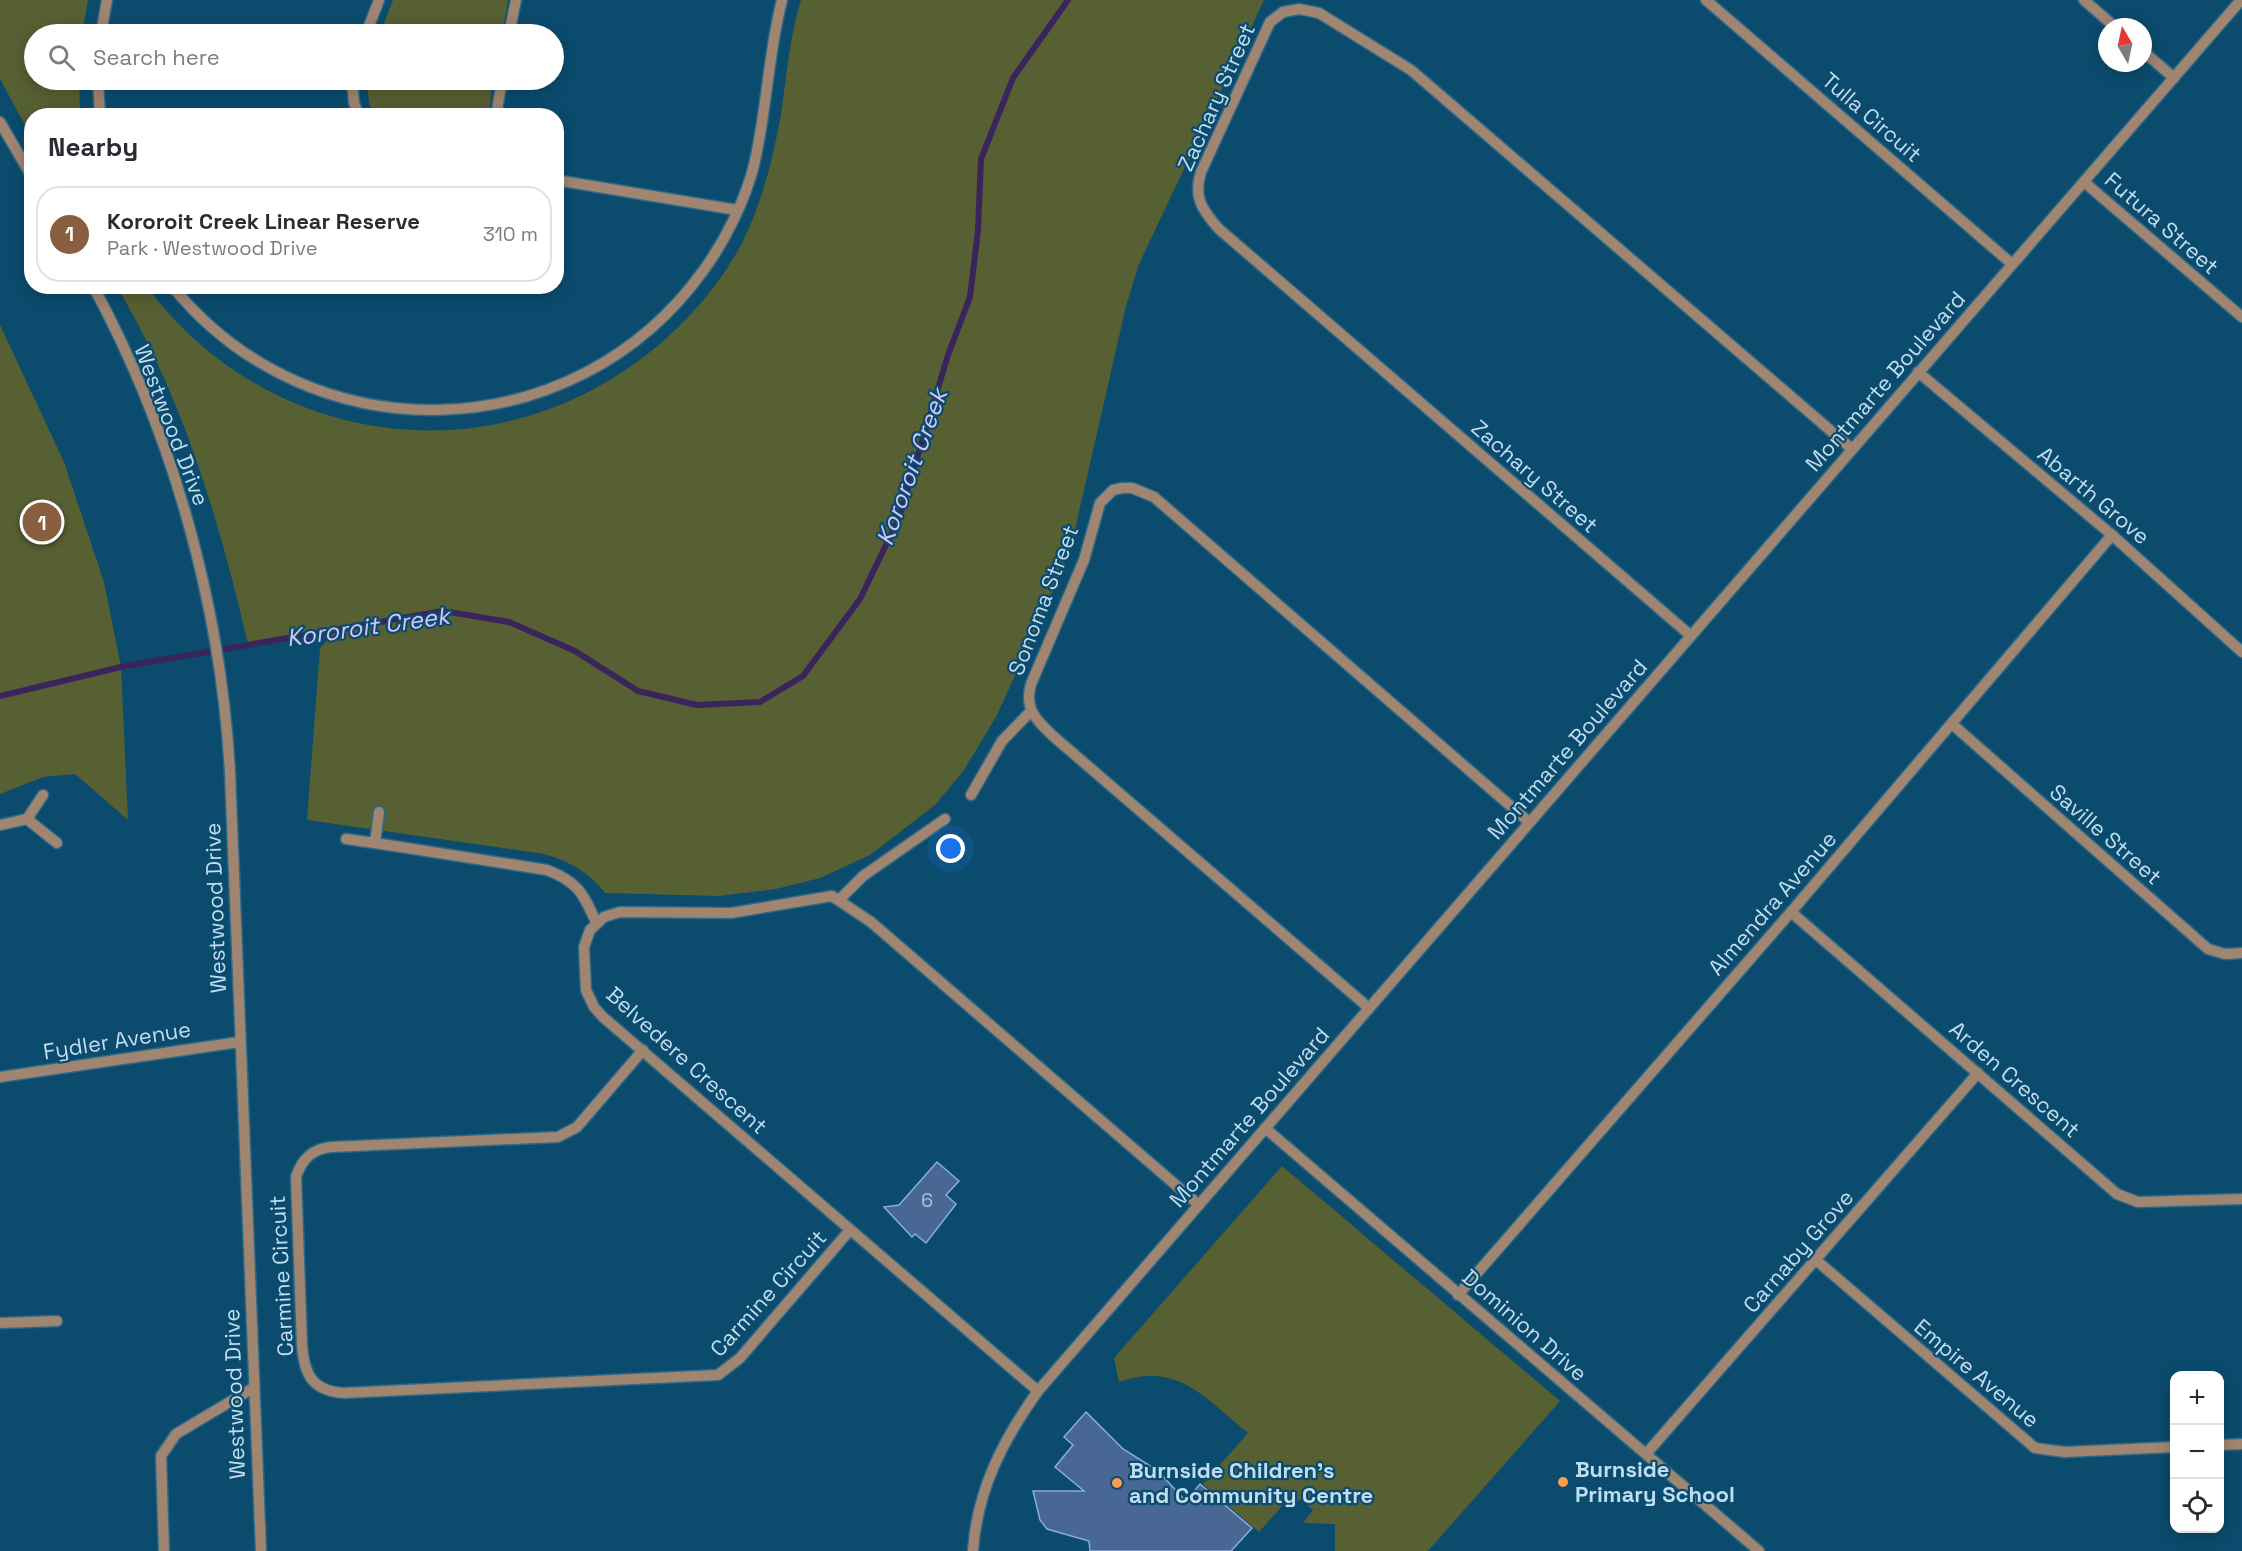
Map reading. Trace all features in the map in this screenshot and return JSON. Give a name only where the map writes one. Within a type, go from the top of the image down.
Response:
[{"type":"street","points":[[103,24],[107,0]]},
{"type":"street","points":[[370,24],[379,0]]},
{"type":"street","points":[[511,24],[516,0]]},
{"type":"street","points":[[179,294],[213,330],[238,350],[300,384],[330,396],[401,410],[467,409],[497,404],[584,375],[634,341],[657,322],[704,270],[737,210],[753,166],[772,40],[782,0]]},
{"type":"street","name":"Tulla Circuit","points":[[1706,0],[2012,264]]},
{"type":"street","points":[[2084,0],[2105,18]]},
{"type":"street","name":"Zachary Street","points":[[1690,635],[1219,229],[1204,213],[1199,204],[1197,186],[1270,22],[1282,12],[1298,4],[1319,13],[1411,70],[1852,449]]},
{"type":"street","name":"Montmarte Boulevard","points":[[973,1551],[981,1501],[994,1463],[1006,1438],[1038,1391],[1690,635],[2240,4]]},
{"type":"street","points":[[2152,59],[2174,78]]},
{"type":"street","points":[[99,90],[100,108]]},
{"type":"street","points":[[353,90],[356,108]]},
{"type":"street","points":[[497,108],[500,90]]},
{"type":"street","points":[[0,122],[24,163]]},
{"type":"street","points":[[564,181],[737,210]]},
{"type":"street","name":"Futura Street","points":[[2084,182],[2242,317]]},
{"type":"street","name":"Westwood Drive","points":[[97,294],[161,440],[189,526],[214,634],[228,741],[261,1551]]},
{"type":"street","name":"Abarth Grove","points":[[1918,372],[2112,535],[2242,652]]},
{"type":"street","name":"Sonoma Street","points":[[1369,1008],[1053,736],[1030,712],[1028,701],[1031,684],[1084,561],[1100,503],[1113,490],[1132,488],[1154,497],[1529,822]]},
{"type":"street","name":"Almendra Avenue","points":[[1458,1295],[1791,912],[2112,535]]},
{"type":"street","points":[[972,795],[1002,741],[1030,712]]},
{"type":"street","name":"Saville Street","points":[[1952,724],[2208,949],[2225,954],[2242,953]]},
{"type":"street","points":[[0,825],[27,819],[43,795]]},
{"type":"street","points":[[375,843],[379,812]]},
{"type":"street","points":[[27,819],[57,843]]},
{"type":"street","points":[[840,900],[863,876],[945,819]]},
{"type":"street","points":[[346,839],[547,870],[568,878],[582,893],[596,922],[620,912],[731,913],[786,906],[827,896],[840,900],[871,922],[1199,1205]]},
{"type":"street","name":"Arden Crescent","points":[[1791,912],[2109,1186],[2127,1199],[2153,1203],[2242,1198]]},
{"type":"street","name":"Belvedere Crescent","points":[[596,922],[590,930],[584,947],[584,979],[589,999],[603,1017],[1038,1391]]},
{"type":"street","name":"Fydler Avenue","points":[[0,1077],[239,1042]]},
{"type":"street","name":"Carmine Circuit","points":[[642,1050],[577,1127],[558,1137],[331,1147],[321,1148],[305,1159],[296,1177],[303,1360],[311,1378],[330,1392],[344,1393],[718,1375],[740,1358],[850,1230]]},
{"type":"street","name":"Carnaby Grove","points":[[1646,1454],[1978,1072]]},
{"type":"street","name":"Dominion Drive","points":[[1265,1128],[1759,1551]]},
{"type":"street","name":"Empire Avenue","points":[[1816,1260],[2024,1441],[2035,1448],[2065,1452],[2170,1447]]},
{"type":"street","points":[[0,1323],[57,1321]]},
{"type":"street","points":[[164,1551],[161,1456],[176,1434],[253,1388]]},
{"type":"street","points":[[2224,1445],[2242,1444]]},
{"type":"green space","points":[[0,0],[88,0],[84,24],[24,24],[24,90],[79,90],[80,108],[24,108],[24,123],[0,79]]},
{"type":"green space","points":[[393,0],[508,0],[504,24],[384,24]]},
{"type":"green space","points":[[801,0],[1264,0],[1139,264],[1126,306],[1071,547],[996,717],[964,770],[935,805],[870,855],[820,878],[776,889],[719,896],[605,893],[578,868],[544,854],[307,820],[320,648],[338,628],[248,644],[225,551],[196,460],[161,372],[121,294],[153,294],[198,342],[256,384],[320,413],[388,428],[458,429],[527,416],[594,389],[656,347],[681,325],[704,300],[734,258],[755,212],[770,164],[781,114]]},
{"type":"green space","points":[[368,90],[492,90],[490,108],[371,108]]},
{"type":"green space","points":[[0,325],[64,462],[104,582],[121,667],[128,820],[75,774],[43,777],[0,794]]},
{"type":"green space","points":[[1282,1166],[1560,1401],[1428,1551],[1335,1551],[1335,1524],[1303,1523],[1313,1510],[1300,1499],[1296,1504],[1289,1498],[1259,1532],[1203,1484],[1248,1433],[1190,1386],[1158,1376],[1119,1382],[1114,1358]]},
{"type":"building","points":[[937,1162],[959,1181],[946,1195],[956,1204],[926,1243],[915,1234],[912,1237],[884,1207],[899,1205]]},
{"type":"building","name":"Burnside Children's and Community Centre","points":[[1086,1412],[1123,1449],[1157,1470],[1186,1501],[1200,1484],[1252,1528],[1231,1551],[1090,1551],[1089,1541],[1047,1529],[1040,1520],[1033,1491],[1084,1491],[1055,1467],[1073,1445],[1064,1437]]},
{"type":"waterway","name":"Kororoit Creek","points":[[0,696],[121,667],[443,611],[509,622],[575,651],[638,691],[697,705],[760,702],[803,676],[860,599],[899,518],[948,355],[970,297],[978,230],[981,159],[1013,78],[1068,0]]},
{"type":"place","name":"Kororoit Creek Linear Reserve","points":[[42,522]]},
{"type":"place","name":"Burnside Primary School","points":[[1563,1482]]},
{"type":"place","name":"Burnside Children's and Community Centre","points":[[1117,1483]]}]
